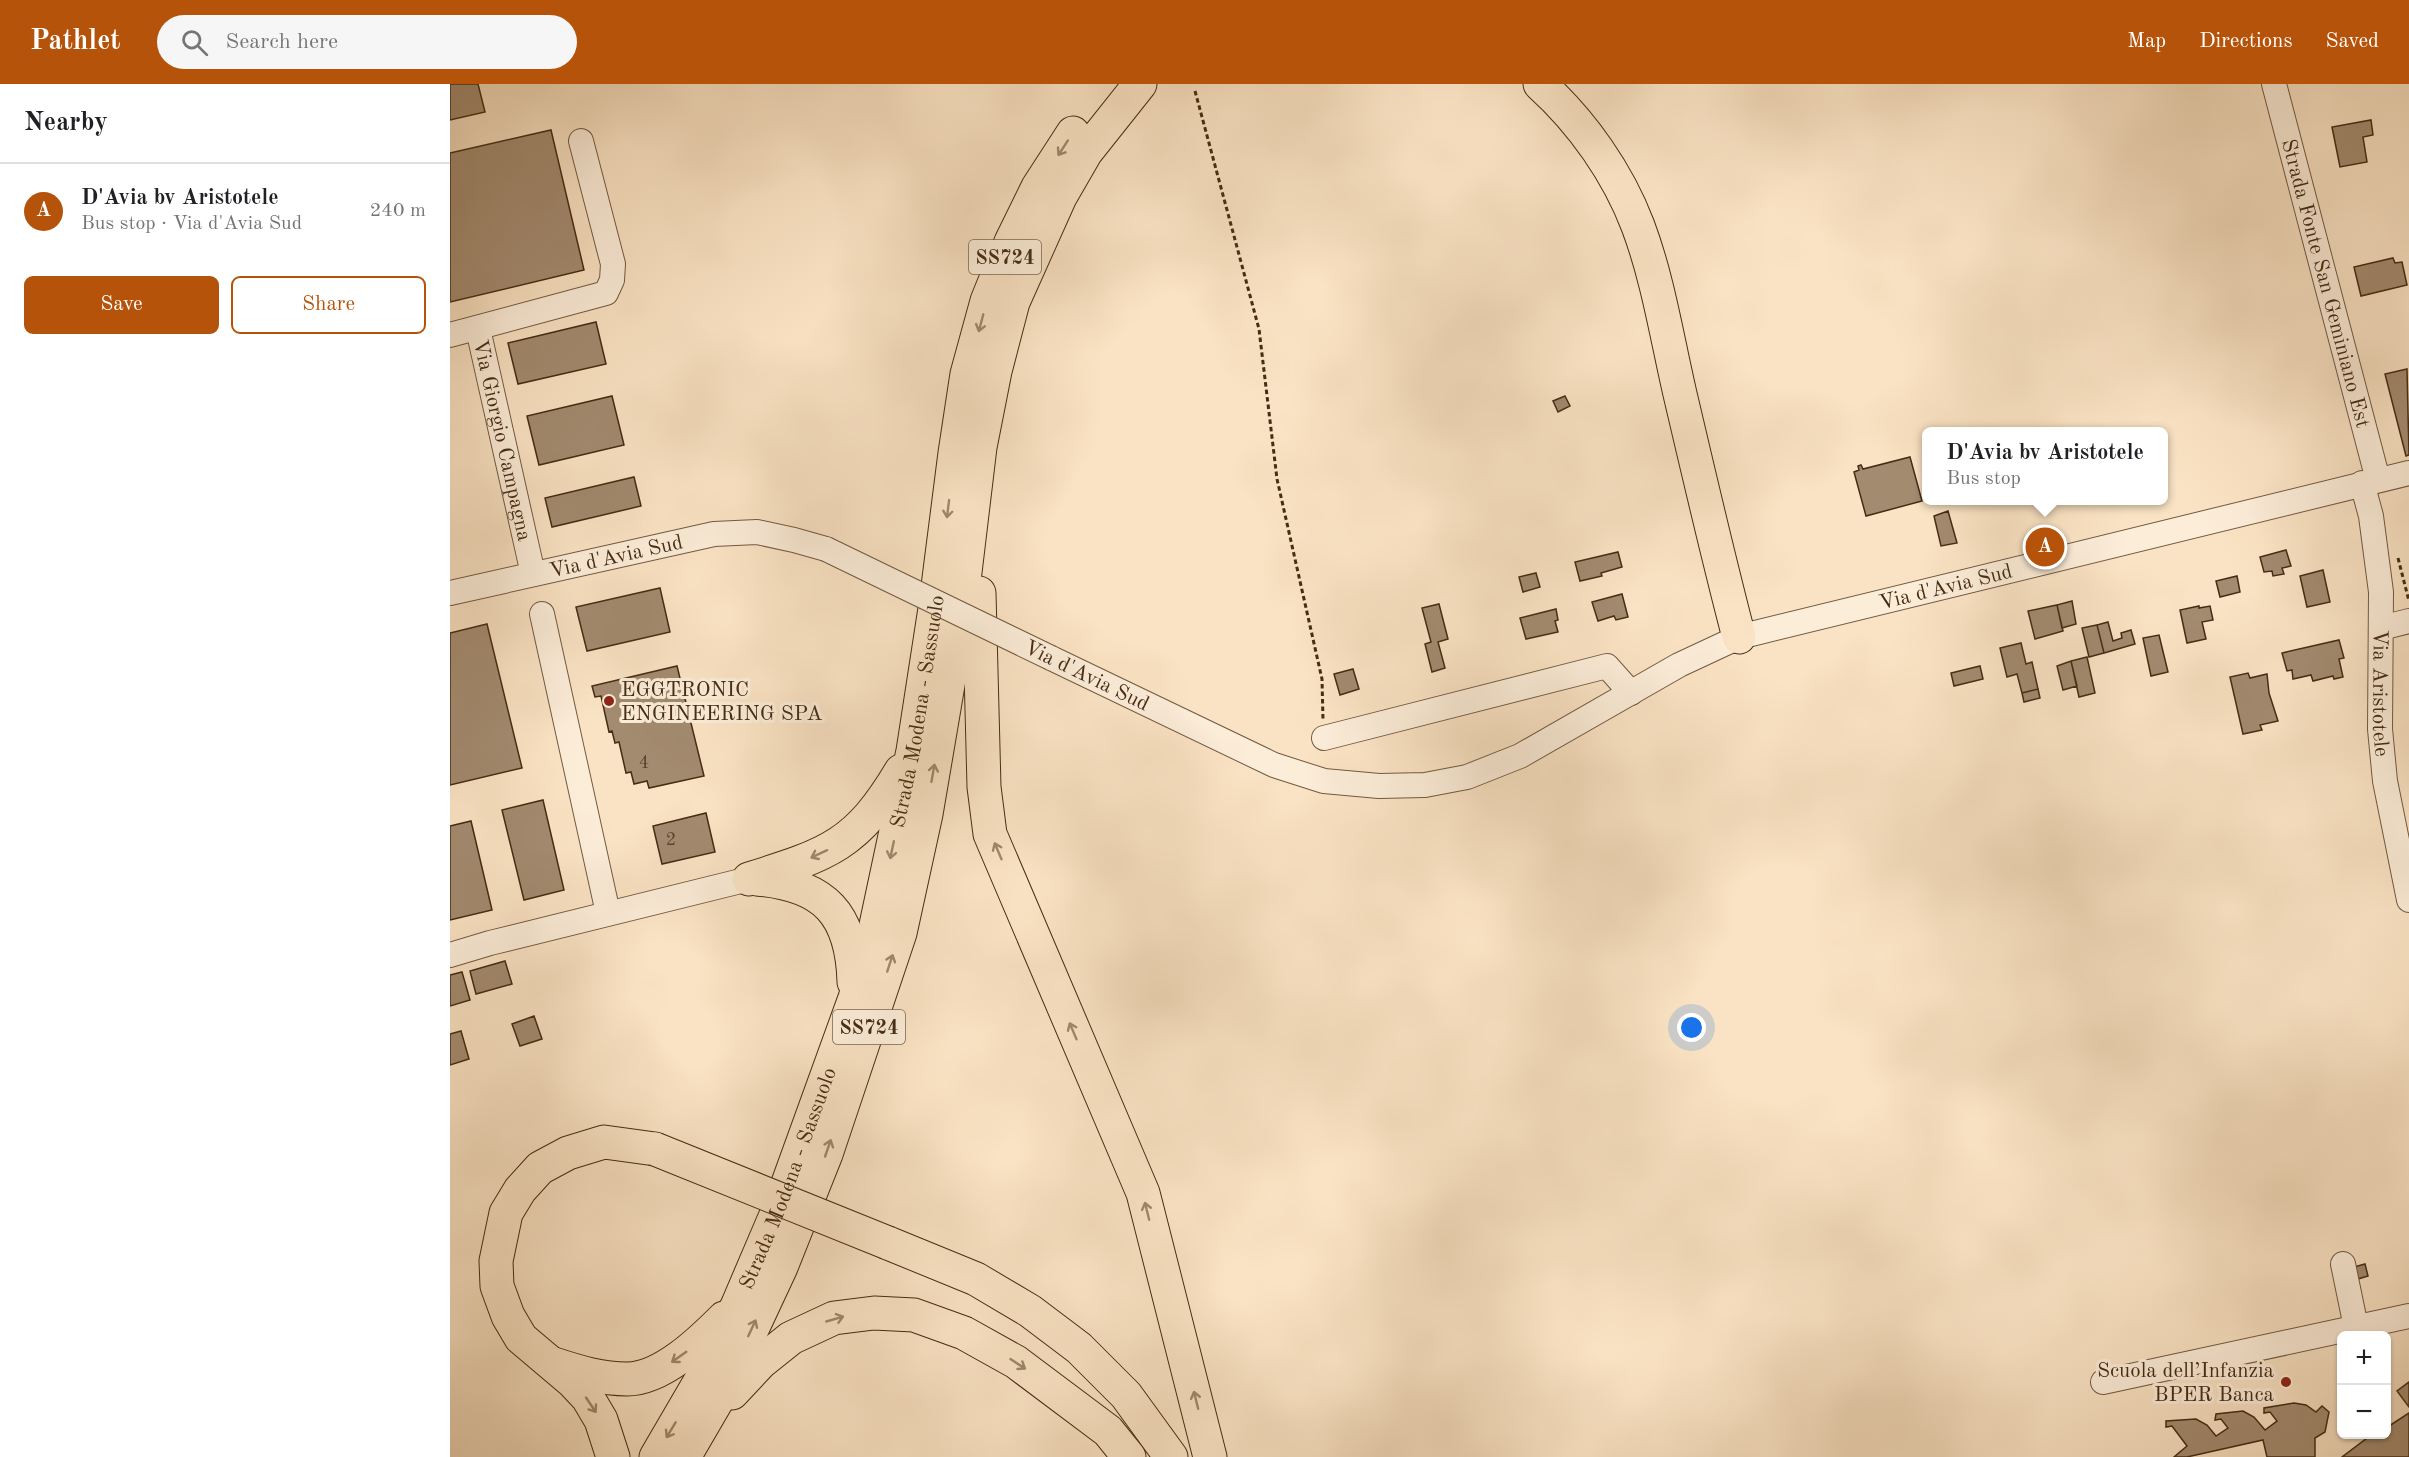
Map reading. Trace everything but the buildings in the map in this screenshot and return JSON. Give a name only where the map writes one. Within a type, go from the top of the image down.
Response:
[{"type":"highway","name":"SS724","points":[[953,572],[966,385],[987,301],[1011,242],[1038,187],[1068,140],[1111,84]]},
{"type":"highway","name":"SS724","points":[[953,572],[995,372],[1013,302],[1060,197],[1086,153],[1140,84]]},
{"type":"highway","points":[[1540,84],[1573,118],[1599,153],[1621,188],[1638,226],[1659,303],[1739,637]]},
{"type":"highway","points":[[980,447],[978,559],[984,787],[990,834],[1143,1193],[1210,1457]]},
{"type":"highway","name":"Strada Modena - Sassuolo","points":[[656,1457],[705,1373],[738,1304],[779,1208],[855,998],[875,930],[953,572]]},
{"type":"highway","name":"Strada Modena - Sassuolo","points":[[684,1457],[726,1384],[781,1267],[826,1154],[900,933],[926,814],[953,572]]},
{"type":"highway","points":[[749,879],[807,860],[848,838],[868,820],[885,798],[913,751]]},
{"type":"highway","points":[[749,879],[779,881],[801,886],[824,900],[840,917],[854,962],[855,998]]},
{"type":"highway","points":[[613,1457],[601,1420],[588,1398],[521,1338],[508,1316],[497,1286],[496,1261],[506,1213],[520,1190],[540,1168],[568,1153],[604,1142],[655,1149],[976,1279],[1030,1311],[1079,1348],[1126,1395],[1171,1457]]},
{"type":"highway","points":[[552,1364],[585,1374],[609,1378],[629,1379],[648,1375],[687,1352],[738,1304]]},
{"type":"highway","points":[[707,1418],[761,1362],[791,1338],[834,1318],[874,1313],[914,1315],[964,1333],[1016,1362],[1071,1401],[1108,1431],[1129,1457]]},
{"type":"street","name":"Strada Fonte San Geminiano Est","points":[[2274,84],[2370,482]]},
{"type":"street","points":[[450,335],[606,293],[612,280],[613,264],[581,141]]},
{"type":"street","name":"Via Giorgio Campagna","points":[[478,329],[533,574]]},
{"type":"street","name":"Via d'Avia Sud","points":[[533,574],[714,534],[757,532],[794,540],[826,549],[1274,765],[1324,781],[1378,786],[1425,785],[1467,777],[1520,756],[1707,650],[1739,637],[2409,473]]},
{"type":"street","name":"Via Aristotele","points":[[2370,482],[2371,516],[2381,592],[2380,729],[2385,781],[2409,900]]},
{"type":"street","points":[[450,593],[533,574]]},
{"type":"street","points":[[542,614],[608,913]]},
{"type":"street","points":[[2381,628],[2409,621]]},
{"type":"street","points":[[1324,738],[1607,666],[1631,693]]},
{"type":"street","points":[[450,955],[749,879]]},
{"type":"street","points":[[2343,1264],[2356,1327]]},
{"type":"street","points":[[2103,1382],[2409,1316]]},
{"type":"path","points":[[1195,91],[1259,329],[1276,479],[1322,679],[1324,738]]},
{"type":"place","name":"D'Avia bv Aristotele","points":[[2045,547]]},
{"type":"place","name":"EGGTRONIC ENGINEERING SPA","points":[[609,701]]},
{"type":"place","name":"Scuola dell’Infanzia BPER Banca","points":[[2286,1382]]}]
